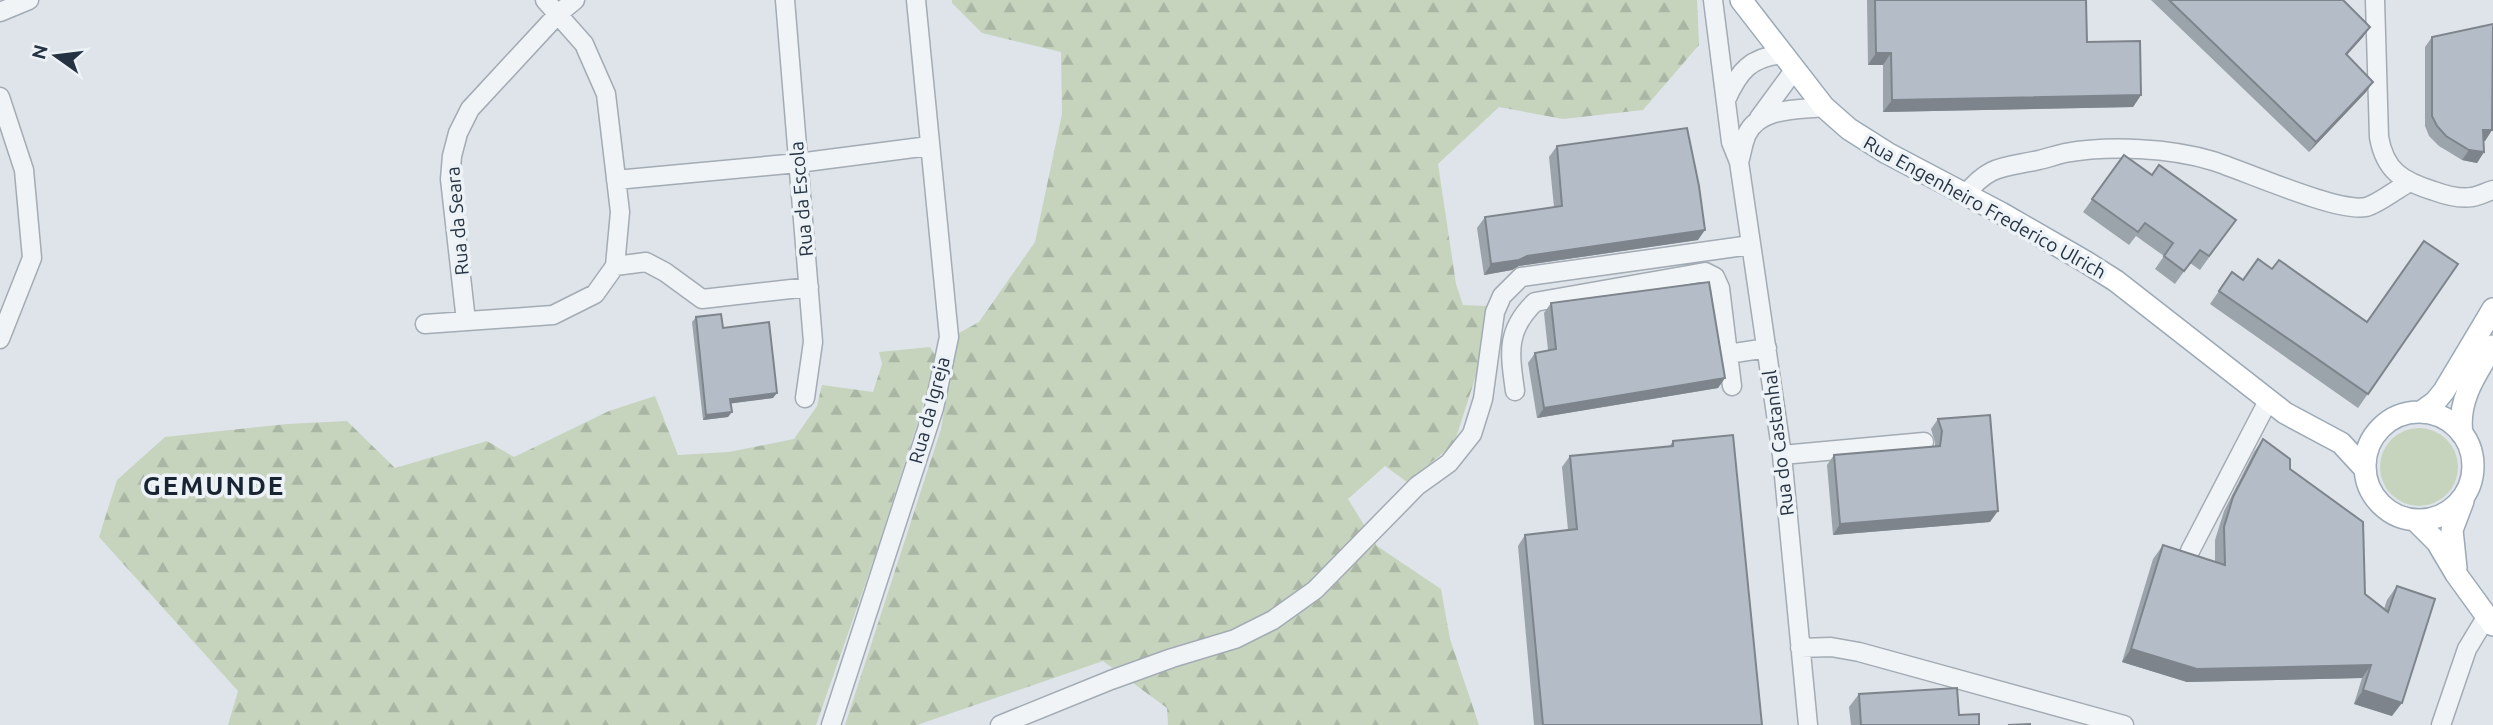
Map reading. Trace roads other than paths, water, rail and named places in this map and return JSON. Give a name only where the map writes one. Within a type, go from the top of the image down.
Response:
[{"type":"main road","name":"Rua Engenheiro Frederico Ulrich","points":[[1741,0],[1824,107],[1865,141],[2044,238],[2116,281],[2268,401],[2299,422],[2341,443],[2365,469]]},
{"type":"main road","points":[[2421,412],[2444,391],[2493,309]]},
{"type":"main road","points":[[2462,434],[2462,405],[2470,384],[2493,346]]},
{"type":"main road","points":[[2456,574],[2452,530],[2472,480],[2473,463],[2470,448],[2462,434],[2451,422],[2421,412],[2405,414],[2388,421],[2376,434],[2368,450],[2365,469],[2368,485],[2377,501],[2390,513],[2415,520],[2442,516],[2455,507],[2465,494]]},
{"type":"main road","name":"Rua Engenheiro Frederico Ulrich","points":[[2324,434],[2343,437],[2376,434]]},
{"type":"main road","points":[[2415,520],[2437,542],[2456,574],[2490,620]]},
{"type":"street","points":[[0,12],[29,0]]},
{"type":"street","points":[[425,324],[553,315],[596,294],[615,266],[620,212],[606,94],[584,44],[545,0]]},
{"type":"street","name":"Rua da Seara","points":[[466,321],[450,179],[458,133],[470,109],[558,14],[575,0]]},
{"type":"street","name":"Rua da Escola","points":[[785,0],[813,342],[805,398]]},
{"type":"street","name":"Rua da Igreja","points":[[831,725],[934,408],[949,337],[916,0]]},
{"type":"street","name":"Rua do Castanhal","points":[[1713,0],[1731,142],[1740,162],[1782,455],[1808,725]]},
{"type":"street","points":[[2375,0],[2379,137],[2382,155],[2392,169],[2408,183],[2446,195],[2471,198],[2493,190]]},
{"type":"street","points":[[1726,101],[1737,77],[1751,63],[1770,55],[1789,61]]},
{"type":"street","name":"Rua do Castanhal","points":[[1740,162],[1746,135],[1789,61]]},
{"type":"street","points":[[0,97],[24,170],[32,258],[0,339]]},
{"type":"street","points":[[1756,121],[1778,111],[1824,107]]},
{"type":"street","points":[[616,180],[798,163],[929,146]]},
{"type":"street","points":[[1965,195],[1987,172],[2065,153],[2098,150],[2169,152],[2211,160],[2313,197],[2349,206],[2366,207],[2408,183]]},
{"type":"street","points":[[1004,724],[1172,658],[1235,639],[1273,620],[1315,590],[1417,486],[1449,463],[1472,434],[1485,387],[1495,312],[1502,296],[1521,277],[1751,245]]},
{"type":"street","points":[[615,266],[646,262],[665,272],[702,299],[809,287]]},
{"type":"street","points":[[1515,391],[1510,348],[1520,321],[1535,302],[1705,272],[1715,277],[1720,288],[1732,386]]},
{"type":"street","points":[[1728,354],[1766,348]]},
{"type":"street","points":[[2190,551],[2268,401]]},
{"type":"street","points":[[1782,455],[1924,442]]},
{"type":"street","points":[[2441,725],[2467,649],[2490,620]]},
{"type":"street","points":[[1800,648],[1832,647],[1859,652],[2124,725]]},
{"type":"district","name":"GEMUNDE","points":[[214,486]]}]
